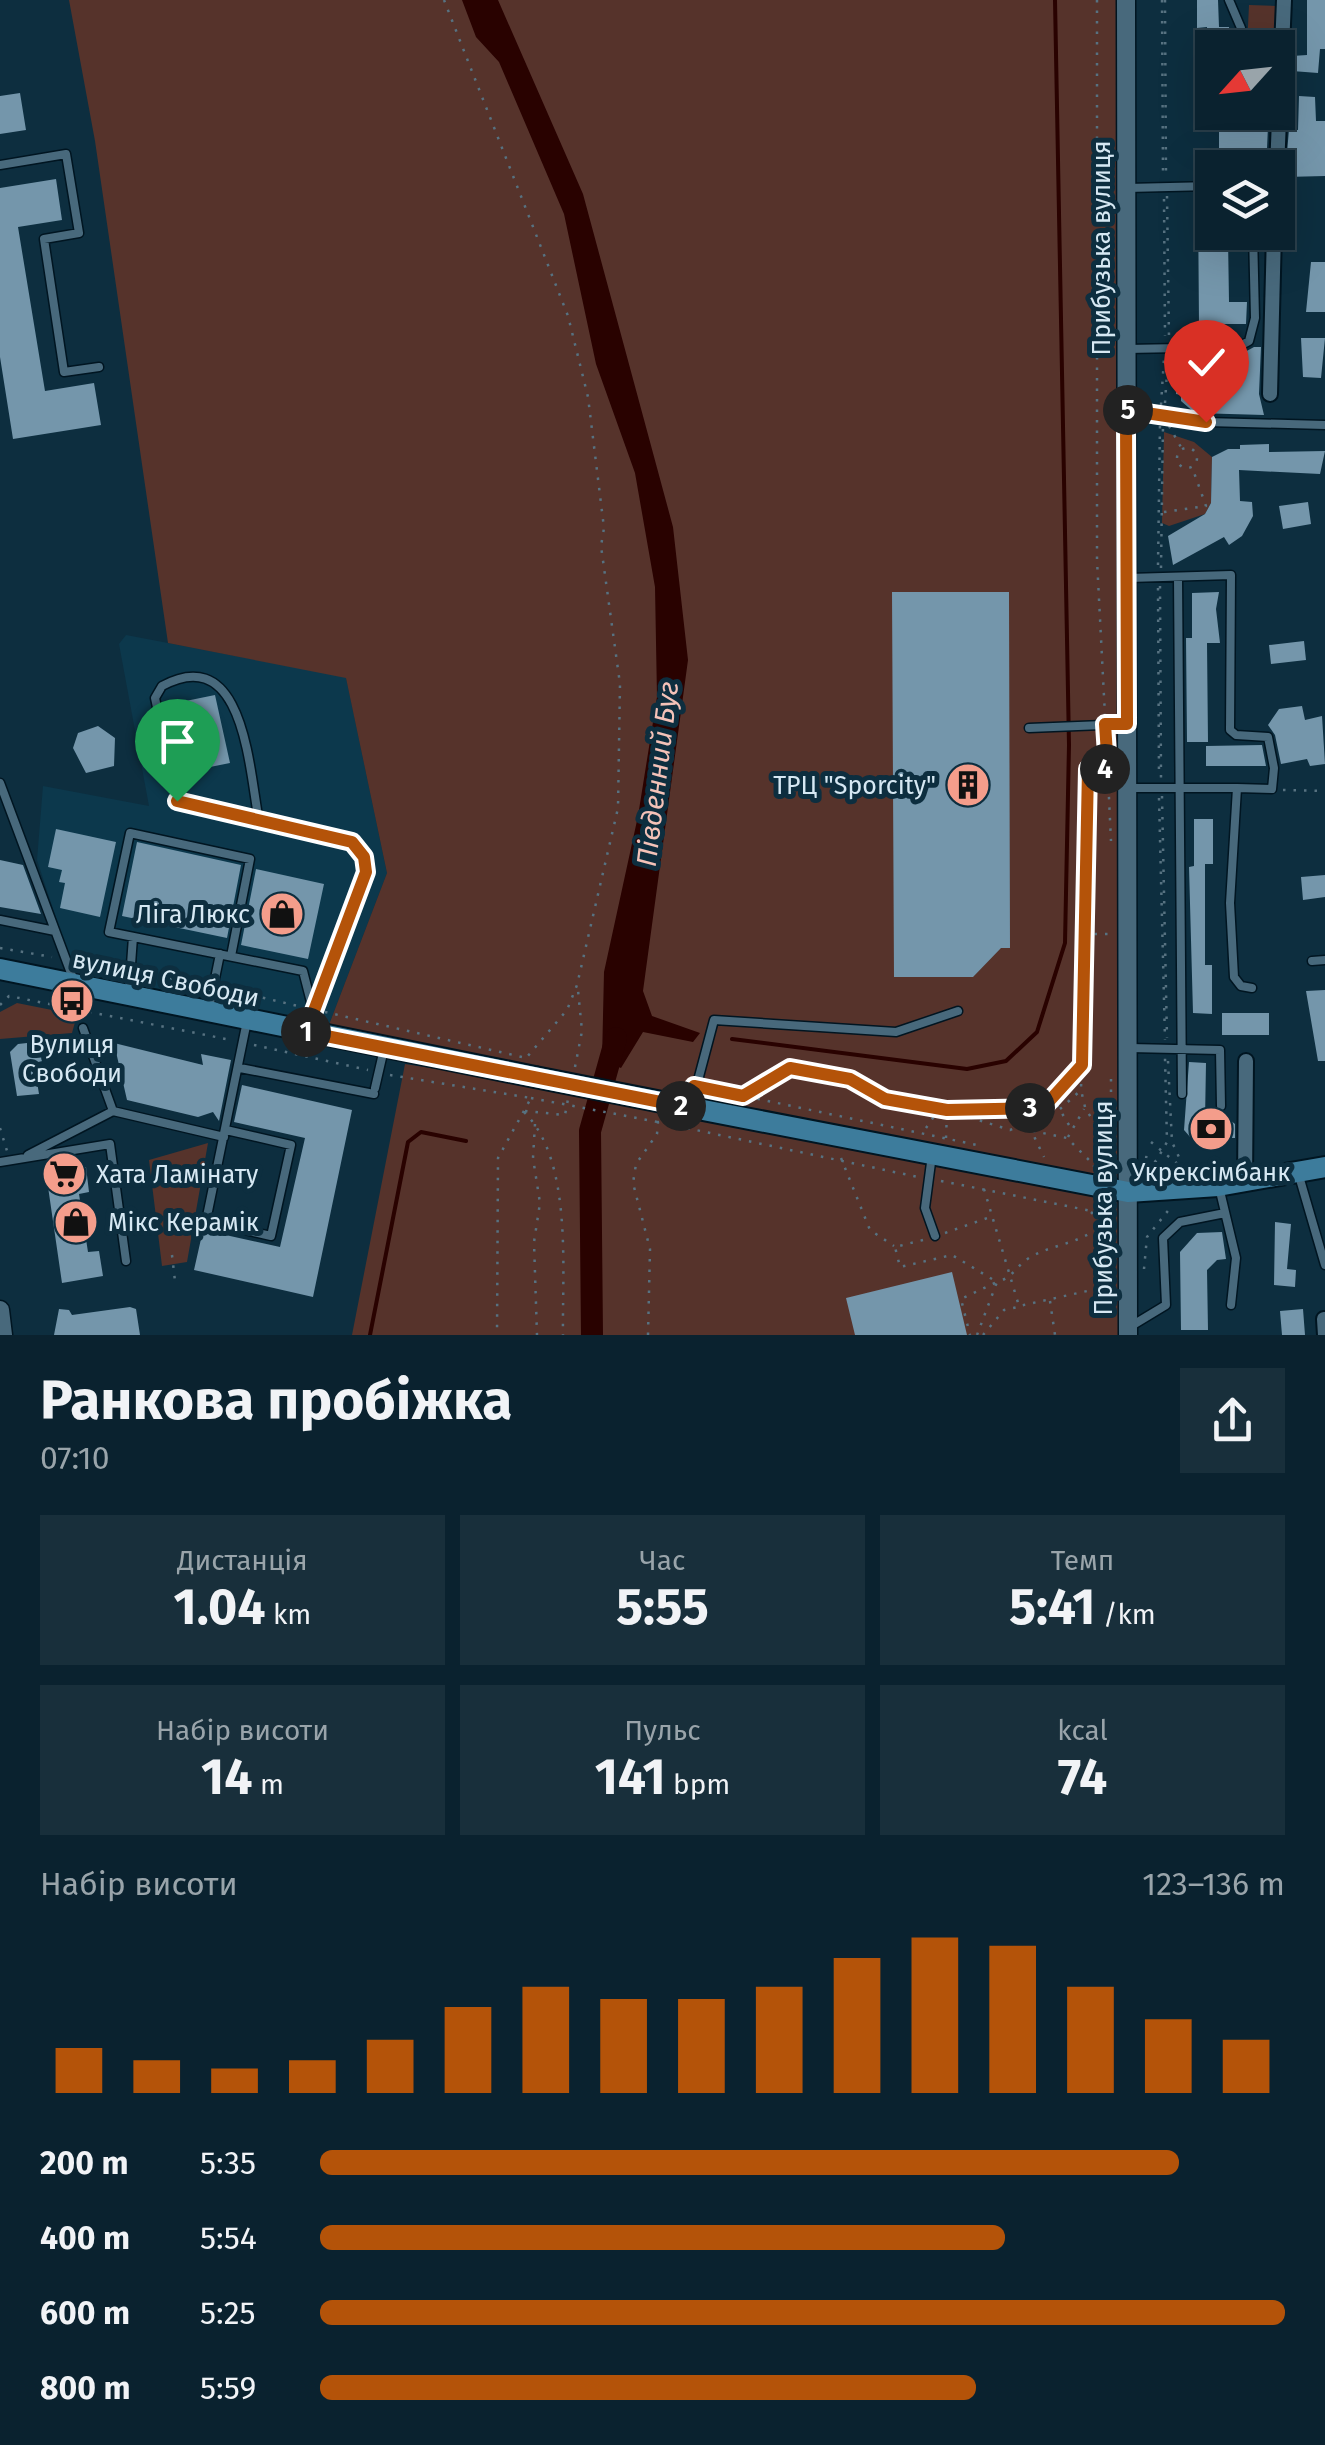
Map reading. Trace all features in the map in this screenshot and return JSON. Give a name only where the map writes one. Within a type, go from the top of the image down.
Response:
[{"type":"main road","name":"вулиця Свободи","points":[[0,969],[247,1021],[532,1074],[660,1112],[691,1108],[939,1147],[1128,1192],[1218,1186],[1325,1166]]},
{"type":"street","name":"Прибузька вулиця","points":[[1126,0],[1128,1332]]},
{"type":"street","points":[[1283,30],[1284,0]]},
{"type":"street","points":[[1270,394],[1274,250]]},
{"type":"street","points":[[1245,1182],[1246,1061]]},
{"type":"street","points":[[1324,1319],[1325,1335]]},
{"type":"lane","points":[[1229,0],[1242,30]]},
{"type":"lane","points":[[0,165],[66,154],[79,233],[44,239],[64,372],[99,367]]},
{"type":"lane","points":[[1126,188],[1195,186]]},
{"type":"lane","points":[[1126,349],[1238,347],[1249,341],[1255,318],[1253,250]]},
{"type":"lane","points":[[1126,410],[1206,422],[1325,426]]},
{"type":"lane","points":[[1127,578],[1231,574],[1234,584],[1230,730],[1236,735],[1268,737],[1274,768],[1272,789],[1127,788]]},
{"type":"lane","points":[[1178,577],[1182,1094]]},
{"type":"lane","points":[[258,820],[236,706],[224,688],[193,678],[162,686],[155,698],[177,801],[258,820],[352,842],[364,857],[366,872],[306,1032]]},
{"type":"lane","points":[[1029,728],[1127,724]]},
{"type":"lane","points":[[0,783],[76,985]]},
{"type":"lane","points":[[1237,788],[1236,870],[1230,902],[1234,977],[1241,986],[1252,988]]},
{"type":"lane","points":[[231,956],[250,859],[130,833],[109,932],[304,971],[313,1010]]},
{"type":"lane","points":[[0,920],[56,930]]},
{"type":"lane","points":[[128,996],[133,937]]},
{"type":"lane","points":[[208,1013],[220,954]]},
{"type":"lane","points":[[1312,961],[1325,960]]},
{"type":"lane","points":[[691,1108],[714,1020],[896,1032],[958,1012]]},
{"type":"lane","points":[[15,1160],[113,1110],[225,1134],[291,1145],[271,1236],[206,1221],[225,1134],[240,1068],[247,1021]]},
{"type":"lane","points":[[83,1028],[113,1110]]},
{"type":"lane","points":[[240,1068],[374,1091],[384,1048]]},
{"type":"lane","points":[[1128,1048],[1220,1050],[1221,1106]]},
{"type":"lane","points":[[0,1162],[110,1144],[126,1261]]},
{"type":"lane","points":[[935,1236],[925,1208],[939,1147]]},
{"type":"lane","points":[[1298,1172],[1325,1266]]},
{"type":"lane","points":[[1218,1186],[1236,1258],[1231,1305]]},
{"type":"lane","points":[[1128,1332],[1166,1305],[1162,1238],[1180,1222],[1225,1213]]},
{"type":"path","points":[[444,0],[568,316],[588,397],[604,528],[602,562],[620,684],[618,808],[577,985],[532,1074],[523,1111],[498,1158],[497,1335]]},
{"type":"path","points":[[1097,0],[1096,560],[1111,844]]},
{"type":"path","points":[[1165,0],[1169,348]]},
{"type":"path","points":[[1164,416],[1182,450],[1179,464],[1192,467]]},
{"type":"path","points":[[1162,512],[1206,506],[1192,467],[1196,454],[1182,450]]},
{"type":"path","points":[[1108,769],[1088,769],[1081,1090],[1085,1107],[1109,1150]]},
{"type":"path","points":[[1283,790],[1325,791]]},
{"type":"path","points":[[1082,934],[1112,934]]},
{"type":"path","points":[[0,948],[214,986],[313,1010],[660,1112],[929,1179],[1112,1215]]},
{"type":"path","points":[[0,1004],[9,996],[379,1073],[532,1074]]},
{"type":"path","points":[[947,1110],[1032,1108],[1048,1103],[1082,1065]]},
{"type":"path","points":[[1022,1125],[1067,1138],[1092,1167],[1106,1161],[1111,1067]]},
{"type":"path","points":[[743,1096],[790,1068],[850,1079],[885,1099],[940,1108],[1010,1130],[1022,1125],[1032,1108]]},
{"type":"path","points":[[694,1086],[939,1147],[979,1145]]},
{"type":"path","points":[[1059,1109],[1081,1090]]},
{"type":"path","points":[[1048,1103],[1059,1109],[1072,1130]]},
{"type":"path","points":[[1067,1138],[1085,1107]]},
{"type":"path","points":[[926,1128],[940,1108]]},
{"type":"path","points":[[939,1147],[947,1110]]},
{"type":"path","points":[[523,1111],[548,1141],[557,1180],[563,1335]]},
{"type":"path","points":[[648,1335],[650,1249],[634,1183],[636,1164],[657,1134],[660,1112]]},
{"type":"path","points":[[535,1122],[533,1158],[540,1203],[534,1242],[537,1335]]},
{"type":"path","points":[[0,1128],[15,1160]]},
{"type":"path","points":[[1030,1156],[1044,1159],[1031,1130]]},
{"type":"path","points":[[1172,1142],[1151,1142],[1186,1171]]},
{"type":"path","points":[[841,1158],[870,1230],[895,1247],[900,1267],[952,1255],[997,1282]]},
{"type":"path","points":[[1155,1163],[1171,1176]]},
{"type":"path","points":[[984,1189],[1019,1306]]},
{"type":"path","points":[[1089,1210],[1115,1236]]},
{"type":"path","points":[[1149,1232],[1171,1212]]},
{"type":"path","points":[[935,1236],[993,1216]]},
{"type":"path","points":[[970,1335],[960,1299],[1012,1278],[1028,1258],[1082,1241],[1104,1224]]},
{"type":"path","points":[[895,1247],[918,1242]]},
{"type":"path","points":[[172,1254],[176,1281]]},
{"type":"path","points":[[980,1335],[997,1282]]},
{"type":"path","points":[[980,1335],[1004,1310],[1117,1284]]},
{"type":"path","points":[[1050,1299],[1054,1335]]},
{"type":"shaded area","points":[[69,0],[1120,0],[1122,1185],[327,1030],[387,873],[346,678],[168,643],[95,141]]},
{"type":"shaded area","points":[[1249,5],[1278,6],[1277,30],[1248,30]]},
{"type":"shaded area","points":[[1164,432],[1194,442],[1212,457],[1211,503],[1205,514],[1169,526],[1162,523]]},
{"type":"shaded area","points":[[126,635],[346,677],[387,873],[327,1030],[76,979],[37,860],[43,786],[149,806],[119,644]]},
{"type":"shaded area","points":[[17,1003],[77,1015],[72,1033],[0,1039],[0,1012]]},
{"type":"shaded area","points":[[405,1064],[533,1084],[1122,1197],[1123,1335],[352,1335]]},
{"type":"shaded area","points":[[208,1143],[187,1262],[162,1266],[149,1160]]},
{"type":"water","points":[[462,0],[498,0],[583,194],[673,527],[688,660],[643,991],[652,1016],[700,1033],[693,1042],[643,1032],[621,1068],[602,1060],[604,972],[638,816],[657,697],[655,587],[635,473],[596,364],[564,214],[499,62],[476,37]]},
{"type":"building","points":[[1197,0],[1218,0],[1219,27],[1229,30],[1197,28]]},
{"type":"building","points":[[1307,0],[1325,0],[1325,49],[1320,49],[1318,73],[1295,71],[1295,56],[1307,55]]},
{"type":"building","points":[[20,93],[26,130],[0,134],[0,96]]},
{"type":"building","points":[[1299,96],[1315,97],[1316,121],[1325,121],[1325,176],[1295,177],[1295,150],[1287,150],[1289,130],[1298,130]]},
{"type":"building","points":[[1219,130],[1268,130],[1267,149],[1219,149]]},
{"type":"building","points":[[56,179],[62,220],[18,227],[45,391],[94,383],[101,425],[13,439],[0,357],[0,188]]},
{"type":"building","points":[[1198,250],[1228,250],[1229,302],[1247,302],[1246,324],[1199,324]]},
{"type":"building","points":[[1311,262],[1325,262],[1325,312],[1306,312]]},
{"type":"building","points":[[1301,338],[1325,338],[1321,378],[1303,377]]},
{"type":"building","points":[[1261,347],[1259,394],[1264,415],[1195,413],[1176,394],[1176,356],[1195,355],[1195,361],[1243,360],[1243,353]]},
{"type":"building","points":[[1269,444],[1269,452],[1325,451],[1320,474],[1239,470],[1240,501],[1252,502],[1253,516],[1242,536],[1229,545],[1224,537],[1173,565],[1168,536],[1205,514],[1211,503],[1212,457],[1228,449],[1240,449],[1240,445]]},
{"type":"building","points":[[1308,502],[1311,524],[1283,529],[1279,506]]},
{"type":"building","name":"ТРЦ \"Sporcity\"","points":[[892,592],[1009,592],[1010,948],[1001,948],[973,977],[894,977]]},
{"type":"building","points":[[1219,592],[1216,609],[1220,643],[1207,643],[1208,742],[1187,742],[1186,638],[1192,638],[1192,593]]},
{"type":"building","points":[[1304,641],[1306,660],[1271,664],[1269,645]]},
{"type":"building","points":[[215,695],[230,763],[180,773],[166,705]]},
{"type":"building","points":[[1302,706],[1305,720],[1322,716],[1325,764],[1310,766],[1307,759],[1281,764],[1275,735],[1268,725],[1279,709]]},
{"type":"building","points":[[98,726],[115,738],[114,766],[86,773],[73,748],[78,733]]},
{"type":"building","points":[[1262,745],[1266,766],[1206,766],[1206,746]]},
{"type":"building","points":[[1194,819],[1213,819],[1213,864],[1205,864],[1205,965],[1212,965],[1212,1014],[1193,1013],[1189,867],[1194,866]]},
{"type":"building","points":[[56,829],[116,842],[100,917],[60,908],[65,883],[59,882],[62,870],[48,867]]},
{"type":"building","points":[[137,842],[241,865],[227,938],[122,916]]},
{"type":"building","points":[[0,860],[23,865],[41,914],[0,907]]},
{"type":"building","points":[[256,869],[324,884],[308,959],[241,945]]},
{"type":"building","points":[[1325,875],[1325,897],[1303,900],[1301,877]]},
{"type":"building","points":[[1325,990],[1325,1061],[1318,1061],[1306,991]]},
{"type":"building","points":[[1222,1013],[1269,1013],[1269,1035],[1222,1035]]},
{"type":"building","points":[[54,1040],[55,1058],[34,1063],[39,1094],[17,1096],[10,1052],[18,1044]]},
{"type":"building","points":[[114,1043],[203,1065],[201,1054],[231,1060],[219,1121],[213,1112],[198,1117],[127,1100]]},
{"type":"building","points":[[1189,1062],[1206,1063],[1205,1120],[1230,1120],[1235,1124],[1235,1138],[1191,1138],[1184,1130]]},
{"type":"building","points":[[242,1085],[352,1110],[313,1297],[194,1270],[203,1230],[280,1247],[305,1138],[234,1122]]},
{"type":"building","points":[[86,1167],[89,1192],[79,1194],[88,1252],[99,1251],[103,1276],[62,1283],[46,1173]]},
{"type":"building","points":[[1275,1222],[1291,1224],[1287,1269],[1296,1270],[1295,1287],[1274,1285]]},
{"type":"building","points":[[1222,1232],[1226,1259],[1217,1260],[1207,1270],[1208,1330],[1181,1330],[1180,1252],[1197,1233]]},
{"type":"building","points":[[952,1272],[967,1335],[855,1335],[846,1298]]},
{"type":"building","points":[[59,1309],[69,1310],[72,1315],[136,1309],[140,1335],[54,1335]]},
{"type":"building","points":[[1303,1309],[1305,1335],[1282,1335],[1280,1311]]},
{"type":"waterway","points":[[732,1039],[967,1069],[1006,1061],[1037,1032],[1065,943],[1069,745],[1055,0]]},
{"type":"waterway","name":"Південний Буг","points":[[592,1335],[590,1131],[616,1038]]},
{"type":"waterway","points":[[370,1335],[408,1142],[421,1132],[466,1141]]},
{"type":"place","name":"ТРЦ \"Sporcity\"","points":[[968,785]]},
{"type":"place","name":"Ліга Люкс","points":[[282,914]]},
{"type":"place","name":"Вулиця Свободи","points":[[72,1001]]},
{"type":"place","name":"Укрексімбанк","points":[[1211,1129]]},
{"type":"place","name":"Хата Ламінату","points":[[64,1174]]},
{"type":"place","name":"Мікс Керамік","points":[[76,1222]]},
{"type":"route","points":[[177,801],[352,842],[364,857],[366,872],[306,1032],[691,1108],[694,1086],[743,1096],[790,1068],[850,1079],[885,1099],[947,1110],[1043,1108],[1082,1065],[1088,769],[1108,769],[1105,724],[1127,724],[1126,410],[1206,422]]}]
